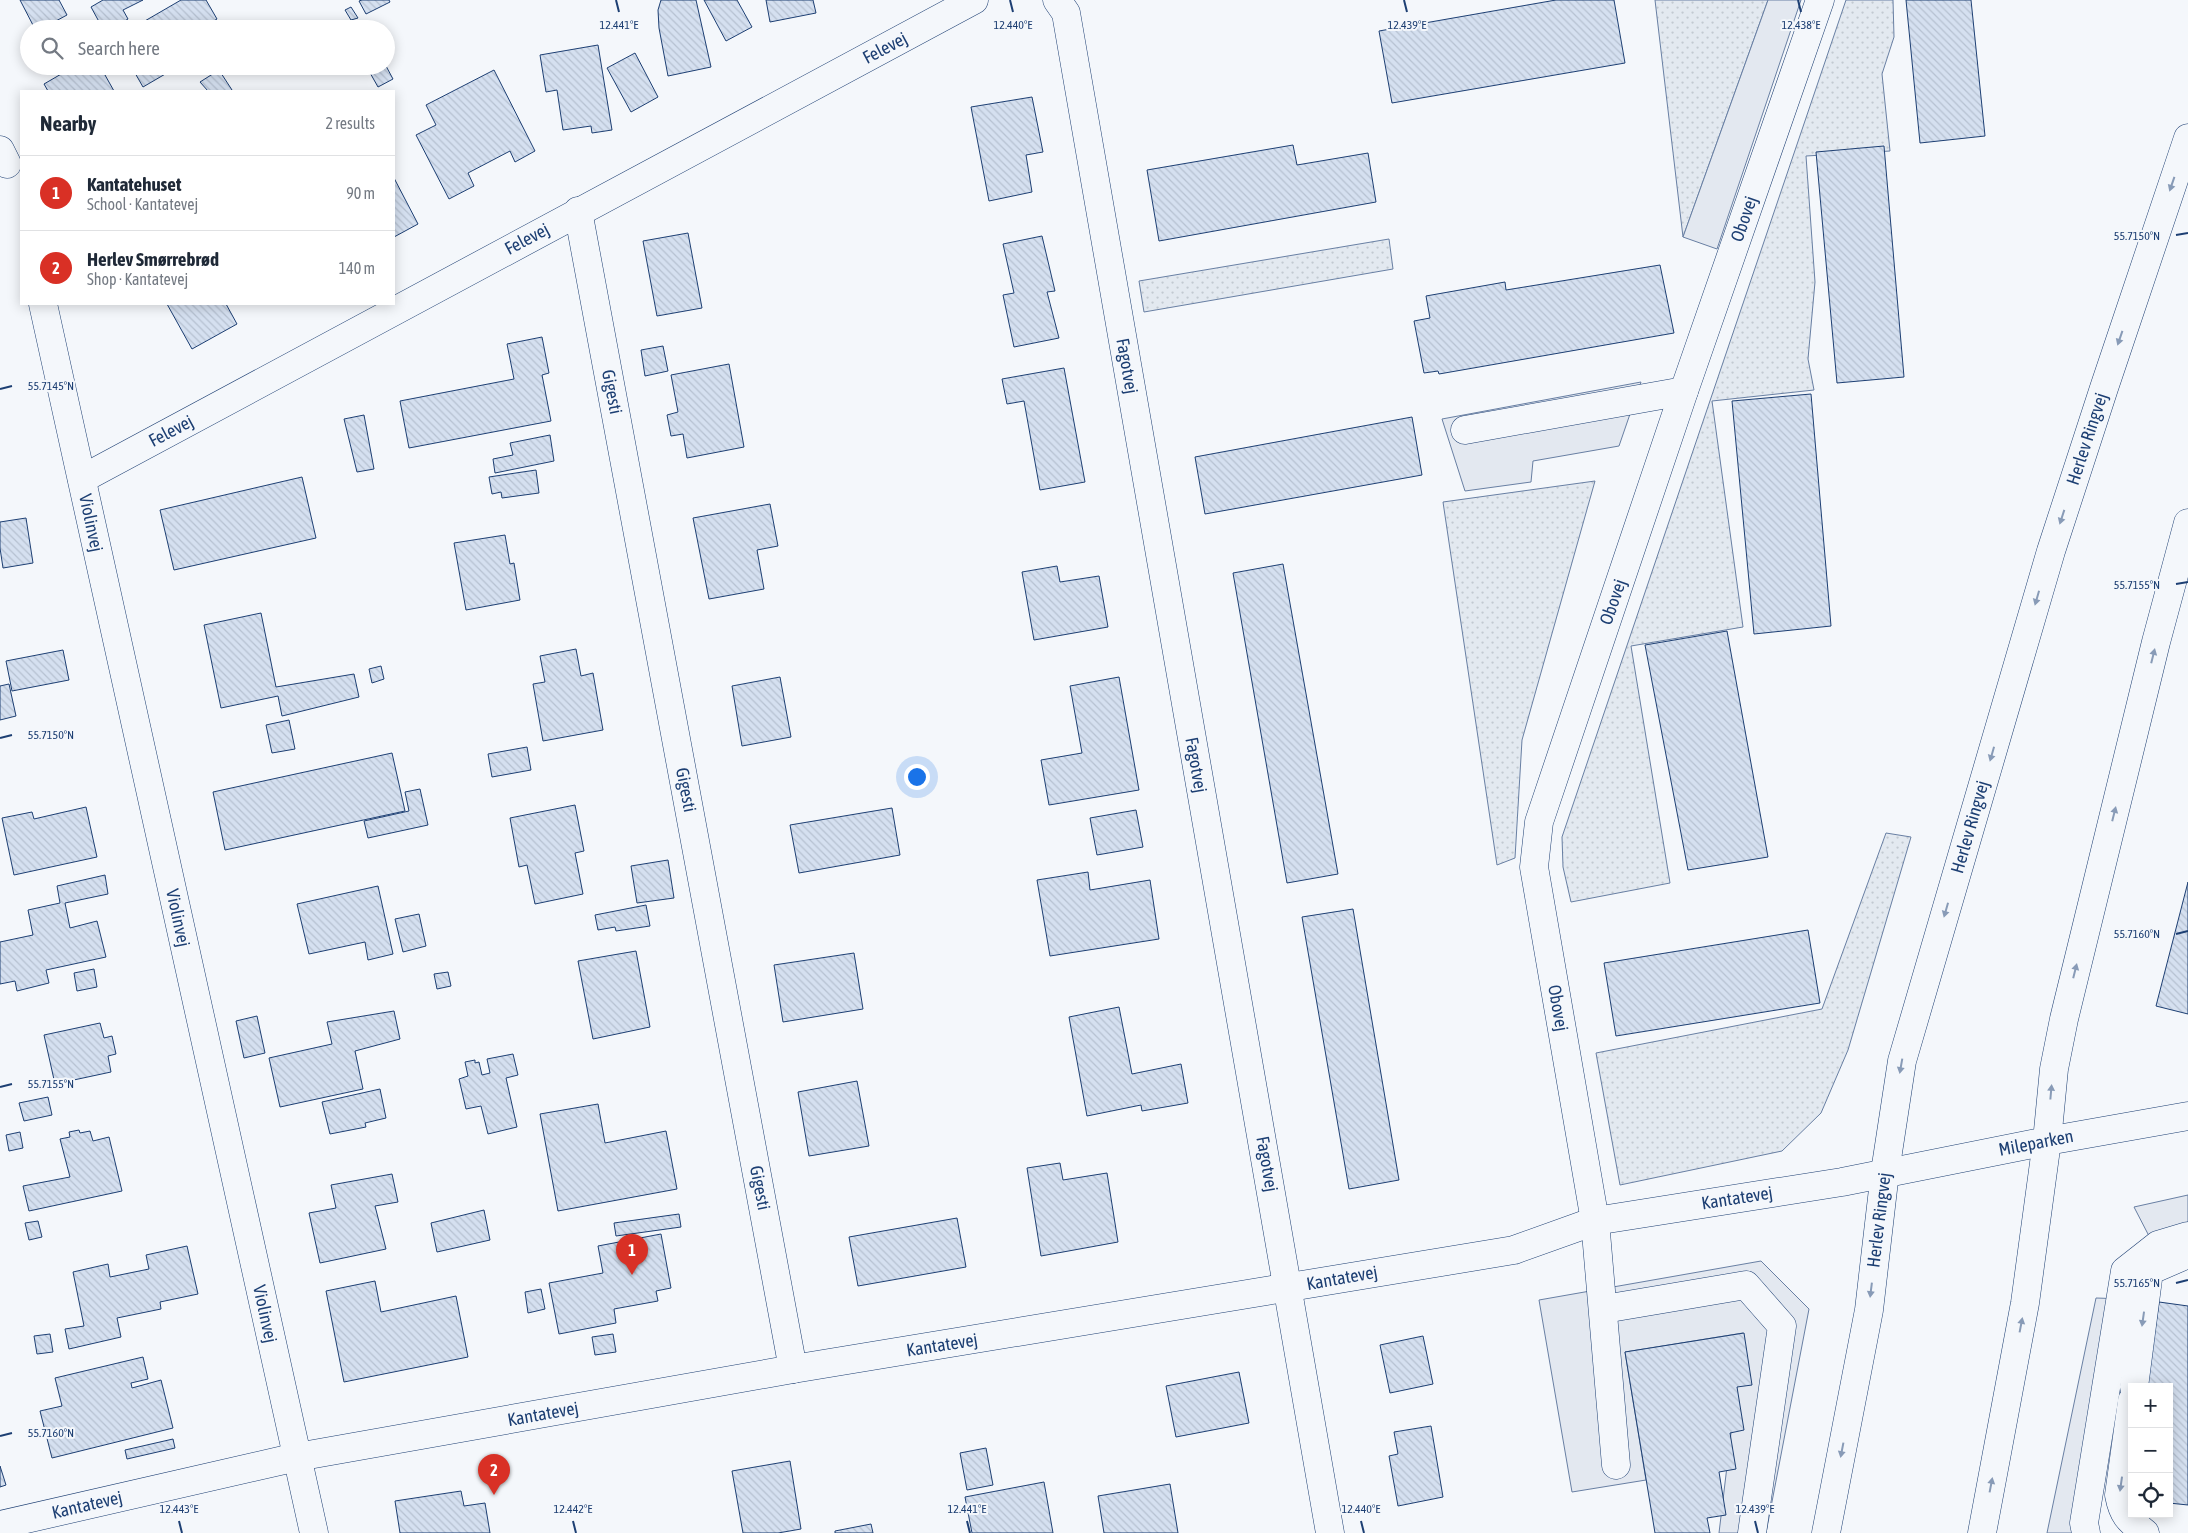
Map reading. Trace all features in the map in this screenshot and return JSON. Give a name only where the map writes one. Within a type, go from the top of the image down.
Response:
[{"type":"street","name":"Felevej","points":[[82,479],[974,0]]},
{"type":"street","name":"Fagotvej","points":[[1057,0],[1066,13],[1289,1287],[1330,1533]]},
{"type":"street","name":"Obovej","points":[[1616,1465],[1595,1221],[1534,867],[1539,822],[1684,391],[1820,0]]},
{"type":"street","name":"Herlev Ringvej","points":[[1826,1533],[1869,1310],[1885,1172],[1904,1052],[2051,551],[2188,138]]},
{"type":"street","name":"Gigesti","points":[[578,211],[793,1369]]},
{"type":"street","name":"Violinvej","points":[[43,305],[314,1533]]},
{"type":"street","points":[[1465,430],[1684,391]]},
{"type":"street","points":[[1982,1533],[2025,1304],[2047,1141],[2054,1069],[2064,1019],[2156,642],[2188,523]]},
{"type":"street","name":"Mileparken","points":[[1885,1172],[2188,1116]]},
{"type":"street","name":"Kantatevej","points":[[0,1525],[297,1458],[793,1369],[1514,1250],[1595,1221],[1842,1182],[1885,1172]]},
{"type":"street","points":[[2086,1533],[2084,1523],[2125,1270],[2158,1245],[2188,1236]]},
{"type":"street","points":[[2135,1383],[2149,1270],[2188,1254]]},
{"type":"street","points":[[1604,1309],[1746,1285],[1782,1326],[1752,1533]]},
{"type":"street","points":[[2128,1428],[2119,1495],[2122,1511],[2146,1533]]},
{"type":"shaded area","points":[[1655,0],[1768,0],[1683,237]]},
{"type":"shaded area","points":[[1768,0],[1801,0],[1717,249],[1683,237]]},
{"type":"shaded area","points":[[1846,0],[1893,0],[1894,37],[1882,74],[1890,151],[1806,156],[1815,282],[1808,359],[1814,390],[1712,401],[1743,627],[1631,646],[1670,883],[1571,902],[1563,867],[1562,837]]},
{"type":"shaded area","points":[[1389,239],[1393,269],[1144,312],[1139,281]]},
{"type":"shaded area","points":[[1641,382],[1619,446],[1533,461],[1531,482],[1465,491],[1442,419]]},
{"type":"shaded area","points":[[1595,481],[1522,740],[1515,858],[1497,865],[1443,502]]},
{"type":"shaded area","points":[[1886,833],[1911,837],[1848,1050],[1821,1113],[1782,1151],[1620,1185],[1596,1053],[1822,1009]]},
{"type":"shaded area","points":[[2188,1195],[2188,1226],[2149,1236],[2134,1207]]},
{"type":"shaded area","points":[[1761,1261],[1809,1309],[1766,1533],[1719,1533],[1743,1333],[1625,1352],[1646,1480],[1572,1492],[1539,1300]]},
{"type":"shaded area","points":[[2096,1298],[2126,1299],[2097,1528],[2099,1533],[2047,1533]]},
{"type":"building","points":[[20,0],[59,0],[67,15],[58,20],[30,20]]},
{"type":"building","points":[[103,0],[143,0],[123,10],[128,19],[126,20],[98,20],[91,7]]},
{"type":"building","points":[[181,0],[206,0],[217,19],[215,20],[147,20]]},
{"type":"building","points":[[389,0],[390,2],[366,14],[359,1]]},
{"type":"building","points":[[661,0],[696,0],[711,67],[668,76],[659,28],[658,10]]},
{"type":"building","points":[[704,0],[737,0],[752,27],[726,41]]},
{"type":"building","points":[[766,0],[813,0],[816,13],[770,22]]},
{"type":"building","points":[[1556,0],[1614,0],[1625,63],[1392,103],[1379,31]]},
{"type":"building","points":[[1906,0],[1971,0],[1985,136],[1920,143]]},
{"type":"building","points":[[351,7],[358,18],[351,20],[345,10]]},
{"type":"building","points":[[598,45],[612,130],[592,133],[591,126],[563,130],[557,90],[546,92],[540,55]]},
{"type":"building","points":[[635,53],[658,97],[631,112],[607,68]]},
{"type":"building","points":[[494,70],[535,151],[515,162],[510,151],[468,173],[474,186],[449,199],[416,135],[436,125],[426,105]]},
{"type":"building","points":[[60,75],[105,75],[113,90],[47,90],[44,84]]},
{"type":"building","points":[[136,75],[164,75],[143,87]]},
{"type":"building","points":[[211,75],[222,75],[232,90],[207,90],[200,82]]},
{"type":"building","points":[[371,75],[391,75],[393,79],[378,87]]},
{"type":"building","points":[[1032,97],[1043,152],[1026,155],[1032,192],[989,201],[971,107]]},
{"type":"building","points":[[1293,145],[1297,165],[1368,153],[1376,202],[1159,241],[1147,170]]},
{"type":"building","points":[[1884,146],[1904,377],[1837,383],[1816,152]]},
{"type":"building","points":[[395,180],[418,224],[395,236]]},
{"type":"building","points":[[688,233],[702,308],[657,316],[643,241]]},
{"type":"building","points":[[1042,236],[1055,291],[1047,292],[1059,338],[1014,347],[1003,295],[1014,293],[1003,244]]},
{"type":"building","points":[[1660,265],[1674,333],[1439,374],[1438,371],[1424,373],[1414,321],[1430,318],[1426,296],[1505,282],[1506,290]]},
{"type":"building","points":[[168,305],[227,305],[237,324],[192,349]]},
{"type":"building","points":[[542,337],[549,373],[542,375],[551,421],[409,448],[400,401],[514,379],[507,344]]},
{"type":"building","points":[[663,346],[668,371],[645,376],[641,350]]},
{"type":"building","points":[[729,364],[744,447],[687,458],[683,434],[671,436],[667,415],[678,412],[671,375]]},
{"type":"building","points":[[1064,368],[1085,482],[1040,490],[1024,401],[1007,404],[1002,379]]},
{"type":"building","points":[[1811,394],[1831,626],[1754,634],[1732,401]]},
{"type":"building","points":[[364,415],[374,469],[357,472],[344,419]]},
{"type":"building","points":[[1412,417],[1422,475],[1205,514],[1195,457]]},
{"type":"building","points":[[550,435],[554,461],[495,473],[493,459],[513,455],[510,443]]},
{"type":"building","points":[[536,470],[539,493],[502,498],[501,492],[492,494],[489,477]]},
{"type":"building","points":[[302,477],[316,538],[174,570],[160,510]]},
{"type":"building","points":[[770,504],[778,546],[757,550],[764,589],[709,599],[693,518]]},
{"type":"building","points":[[26,518],[33,563],[3,568],[0,548],[0,522]]},
{"type":"building","points":[[505,535],[510,564],[514,563],[520,600],[466,610],[454,543]]},
{"type":"building","points":[[1283,564],[1338,874],[1287,883],[1233,573]]},
{"type":"building","points":[[1057,566],[1060,582],[1099,576],[1108,627],[1034,640],[1022,572]]},
{"type":"building","points":[[261,613],[276,687],[354,674],[359,697],[282,716],[278,696],[221,708],[204,625]]},
{"type":"building","points":[[1727,631],[1768,857],[1688,870],[1645,645]]},
{"type":"building","points":[[576,649],[581,676],[593,673],[603,730],[543,741],[533,684],[545,682],[540,656]]},
{"type":"building","points":[[63,650],[69,680],[12,691],[6,661]]},
{"type":"building","points":[[381,666],[384,679],[372,683],[369,669]]},
{"type":"building","points":[[780,677],[791,737],[742,746],[732,686]]},
{"type":"building","points":[[1119,677],[1139,790],[1049,805],[1041,760],[1082,753],[1070,686]]},
{"type":"building","points":[[9,684],[16,716],[0,720],[0,686]]},
{"type":"building","points":[[289,720],[295,749],[272,753],[266,725]]},
{"type":"building","points":[[527,747],[531,770],[492,777],[488,754]]},
{"type":"building","points":[[392,753],[405,811],[225,850],[213,792]]},
{"type":"building","points":[[420,789],[428,825],[368,838],[364,821],[409,811],[405,792]]},
{"type":"building","points":[[575,805],[584,851],[575,853],[583,894],[535,904],[527,865],[519,867],[510,818]]},
{"type":"building","points":[[86,807],[97,857],[14,875],[2,818],[32,812],[34,819]]},
{"type":"building","points":[[892,808],[900,855],[799,873],[790,825]]},
{"type":"building","points":[[1136,810],[1143,847],[1097,855],[1090,818]]},
{"type":"building","points":[[668,860],[674,898],[637,903],[631,866]]},
{"type":"building","points":[[1088,872],[1090,890],[1150,880],[1159,939],[1050,956],[1037,880]]},
{"type":"building","points":[[105,875],[108,894],[65,903],[70,928],[97,921],[106,957],[46,970],[49,983],[17,991],[15,981],[0,984],[0,942],[33,935],[28,910],[60,903],[57,886]]},
{"type":"building","points":[[2188,882],[2188,1014],[2156,1006]]},
{"type":"building","points":[[378,886],[393,954],[368,960],[365,942],[309,954],[297,904]]},
{"type":"building","points":[[646,905],[650,926],[616,931],[615,927],[598,930],[595,915]]},
{"type":"building","points":[[1353,909],[1399,1180],[1349,1189],[1302,917]]},
{"type":"building","points":[[419,914],[426,946],[403,952],[395,919]]},
{"type":"building","points":[[1808,930],[1820,1003],[1616,1036],[1604,963]]},
{"type":"building","points":[[636,951],[650,1027],[593,1039],[578,961]]},
{"type":"building","points":[[854,953],[863,1009],[783,1022],[774,965]]},
{"type":"building","points":[[94,969],[97,987],[77,991],[74,973]]},
{"type":"building","points":[[448,972],[451,986],[437,989],[434,974]]},
{"type":"building","points":[[1119,1007],[1132,1074],[1181,1064],[1188,1103],[1142,1111],[1141,1105],[1087,1116],[1069,1017]]},
{"type":"building","points":[[394,1011],[400,1039],[355,1051],[363,1089],[280,1107],[269,1058],[332,1044],[327,1022]]},
{"type":"building","points":[[257,1016],[265,1053],[244,1058],[236,1021]]},
{"type":"building","points":[[100,1023],[104,1038],[112,1036],[116,1054],[108,1056],[111,1072],[55,1084],[44,1035]]},
{"type":"building","points":[[513,1054],[518,1075],[506,1078],[517,1127],[488,1134],[481,1106],[466,1109],[459,1079],[468,1076],[465,1062],[475,1060],[475,1063],[479,1062],[482,1075],[490,1073],[487,1059]]},
{"type":"building","points":[[857,1081],[869,1146],[809,1156],[798,1092]]},
{"type":"building","points":[[380,1089],[386,1118],[365,1123],[366,1127],[330,1134],[322,1102]]},
{"type":"building","points":[[48,1097],[52,1115],[24,1121],[19,1103]]},
{"type":"building","points":[[598,1104],[605,1143],[666,1131],[677,1189],[558,1211],[540,1114]]},
{"type":"building","points":[[79,1130],[80,1133],[90,1131],[93,1141],[109,1137],[122,1191],[29,1211],[23,1186],[70,1177],[60,1139],[70,1137],[69,1132]]},
{"type":"building","points":[[20,1132],[23,1148],[9,1151],[6,1135]]},
{"type":"building","points":[[1060,1163],[1063,1180],[1107,1173],[1118,1242],[1041,1256],[1027,1168]]},
{"type":"building","points":[[392,1174],[398,1202],[375,1206],[386,1249],[320,1263],[309,1213],[336,1208],[331,1185]]},
{"type":"building","points":[[484,1210],[490,1240],[437,1252],[431,1223]]},
{"type":"building","points":[[679,1214],[681,1227],[616,1236],[614,1223]]},
{"type":"building","points":[[957,1218],[966,1267],[858,1286],[849,1237]]},
{"type":"building","points":[[38,1221],[42,1237],[29,1240],[25,1223]]},
{"type":"building","points":[[661,1234],[671,1288],[656,1291],[658,1301],[614,1309],[616,1323],[559,1334],[549,1283],[603,1273],[598,1246]]},
{"type":"building","points":[[187,1246],[198,1294],[160,1302],[161,1309],[117,1318],[121,1337],[69,1349],[65,1329],[84,1326],[73,1272],[108,1264],[110,1277],[149,1269],[146,1255]]},
{"type":"building","points":[[375,1281],[381,1312],[456,1296],[468,1357],[344,1382],[326,1291]]},
{"type":"building","points":[[541,1289],[545,1309],[528,1313],[525,1292]]},
{"type":"building","points":[[2159,1302],[2188,1306],[2188,1505],[2173,1503],[2173,1383],[2148,1383]]},
{"type":"building","points":[[1744,1333],[1752,1385],[1737,1387],[1744,1430],[1730,1433],[1736,1469],[1719,1472],[1726,1515],[1707,1518],[1710,1533],[1655,1533],[1625,1352]]},
{"type":"building","points":[[50,1334],[53,1352],[37,1354],[34,1336]]},
{"type":"building","points":[[613,1334],[616,1352],[595,1355],[592,1337]]},
{"type":"building","points":[[1423,1336],[1433,1384],[1390,1393],[1380,1345]]},
{"type":"building","points":[[143,1357],[148,1379],[131,1383],[132,1388],[161,1380],[173,1428],[52,1458],[40,1411],[62,1406],[55,1378]]},
{"type":"building","points":[[1239,1372],[1249,1423],[1176,1437],[1166,1386]]},
{"type":"building","points":[[1431,1426],[1443,1497],[1398,1506],[1389,1456],[1398,1454],[1394,1432]]},
{"type":"building","points":[[173,1439],[175,1448],[127,1459],[125,1450]]},
{"type":"building","points":[[986,1448],[993,1485],[967,1490],[960,1453]]},
{"type":"building","points":[[790,1461],[801,1529],[778,1533],[743,1533],[732,1471]]},
{"type":"building","points":[[0,1466],[6,1485],[0,1487]]},
{"type":"building","points":[[1044,1482],[1053,1533],[972,1533],[965,1497]]},
{"type":"building","points":[[1170,1484],[1178,1533],[1104,1533],[1098,1496]]},
{"type":"building","points":[[461,1491],[464,1506],[485,1503],[490,1533],[400,1533],[395,1501]]},
{"type":"building","points":[[871,1524],[873,1533],[835,1533],[835,1531]]},
{"type":"place","name":"Kantatehuset","points":[[632,1275]]},
{"type":"place","name":"Herlev Smørrebrød","points":[[494,1495]]}]
